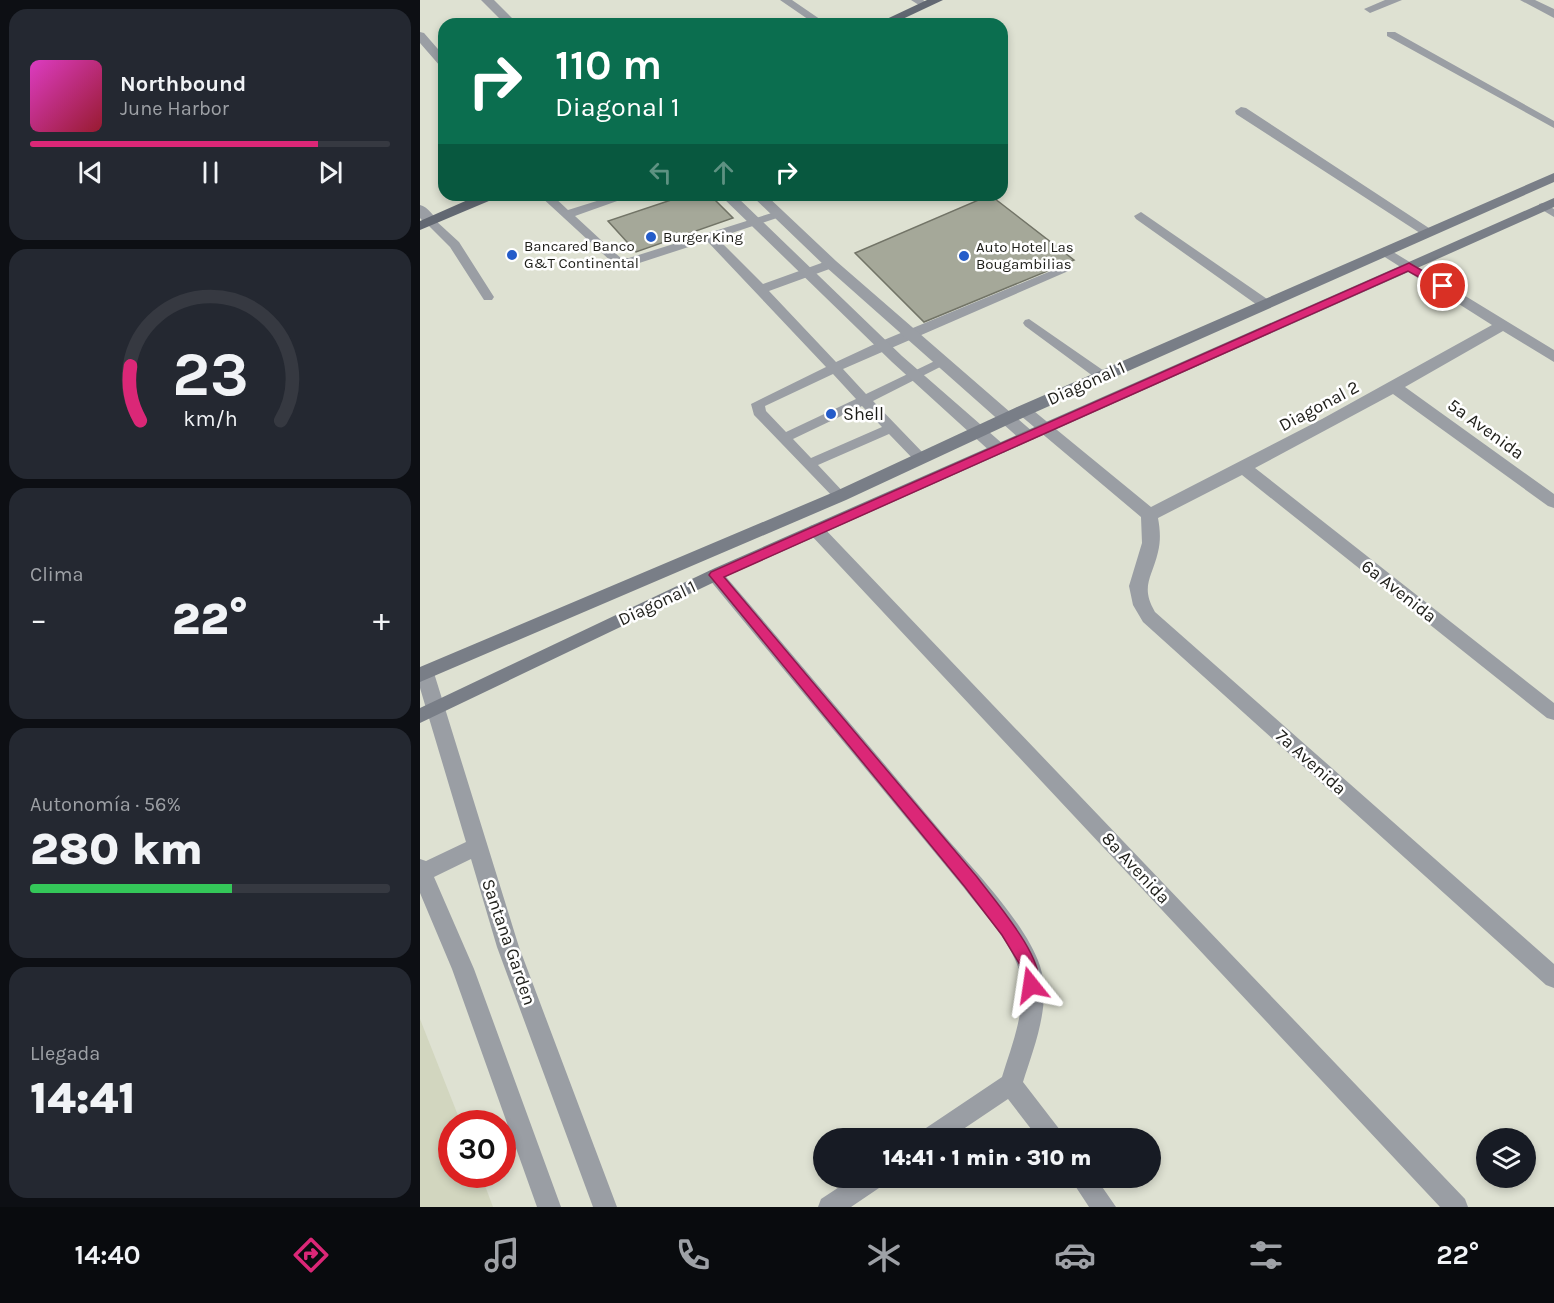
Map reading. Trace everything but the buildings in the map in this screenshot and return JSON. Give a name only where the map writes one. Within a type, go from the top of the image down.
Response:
[{"type":"main road","points":[[894,18],[926,2]]},
{"type":"main road","name":"Diagonal 1","points":[[422,674],[840,496],[1007,418],[1554,177]]},
{"type":"main road","points":[[425,224],[477,201]]},
{"type":"main road","name":"Diagonal 1","points":[[428,712],[715,575],[1409,266],[1550,207]]},
{"type":"street","points":[[487,0],[506,18]]},
{"type":"street","points":[[1370,9],[1396,0]]},
{"type":"street","points":[[1526,0],[1554,14]]},
{"type":"street","points":[[420,36],[438,56]]},
{"type":"street","points":[[1241,111],[1428,232]]},
{"type":"street","points":[[734,201],[916,377],[998,448]]},
{"type":"street","points":[[765,201],[831,264],[1027,436]]},
{"type":"street","points":[[420,209],[425,224]]},
{"type":"street","points":[[1142,216],[1265,304]]},
{"type":"street","points":[[1385,251],[1554,357]]},
{"type":"street","name":"Diagonal 2","points":[[1149,514],[1245,469],[1395,388],[1503,325]]},
{"type":"street","name":"5a Avenida","points":[[1395,388],[1554,502]]},
{"type":"street","points":[[1023,411],[1149,514]]},
{"type":"street","name":"6a Avenida","points":[[1245,469],[1554,713]]},
{"type":"street","name":"7a Avenida","points":[[1149,514],[1151,543],[1138,584],[1139,602],[1149,617],[1554,978]]},
{"type":"street","name":"8a Avenida","points":[[816,530],[1456,1207]]},
{"type":"street","points":[[715,575],[971,882],[1008,930],[1030,967],[1032,1003],[1011,1084],[946,1128]]},
{"type":"street","name":"Santana Garden","points":[[422,674],[428,712],[478,846],[508,947],[605,1207]]},
{"type":"street","points":[[478,846],[421,870],[463,969],[549,1207]]},
{"type":"street","points":[[1011,1084],[1044,1128]]},
{"type":"street","points":[[830,1207],[858,1188]]},
{"type":"street","points":[[1090,1188],[1104,1207]]},
{"type":"lane","points":[[785,0],[813,18]]},
{"type":"lane","points":[[1390,34],[1554,125]]},
{"type":"lane","points":[[551,201],[618,261],[639,261],[779,214]]},
{"type":"lane","points":[[566,215],[609,201]]},
{"type":"lane","points":[[425,224],[454,245],[488,297]]},
{"type":"lane","points":[[710,237],[762,289],[833,368],[921,459]]},
{"type":"lane","points":[[762,289],[831,264]]},
{"type":"lane","points":[[840,496],[759,412],[758,404],[883,345],[1067,269]]},
{"type":"lane","points":[[1029,323],[1102,376]]},
{"type":"lane","points":[[784,438],[944,362]]},
{"type":"lane","points":[[809,464],[891,429]]},
{"type":"shaded area","points":[[420,1019],[456,1110],[438,1110],[438,1188],[486,1188],[493,1207],[420,1207]]},
{"type":"place","name":"Burger King","points":[[651,237]]},
{"type":"place","name":"Bancared Banco G&T Continental","points":[[512,255]]},
{"type":"place","name":"Auto Hotel Las Bougambilias","points":[[964,256]]},
{"type":"place","name":"Shell","points":[[831,414]]},
{"type":"route","points":[[1031,985],[1030,967],[1008,930],[971,882],[715,575],[1409,266],[1443,286]]}]
